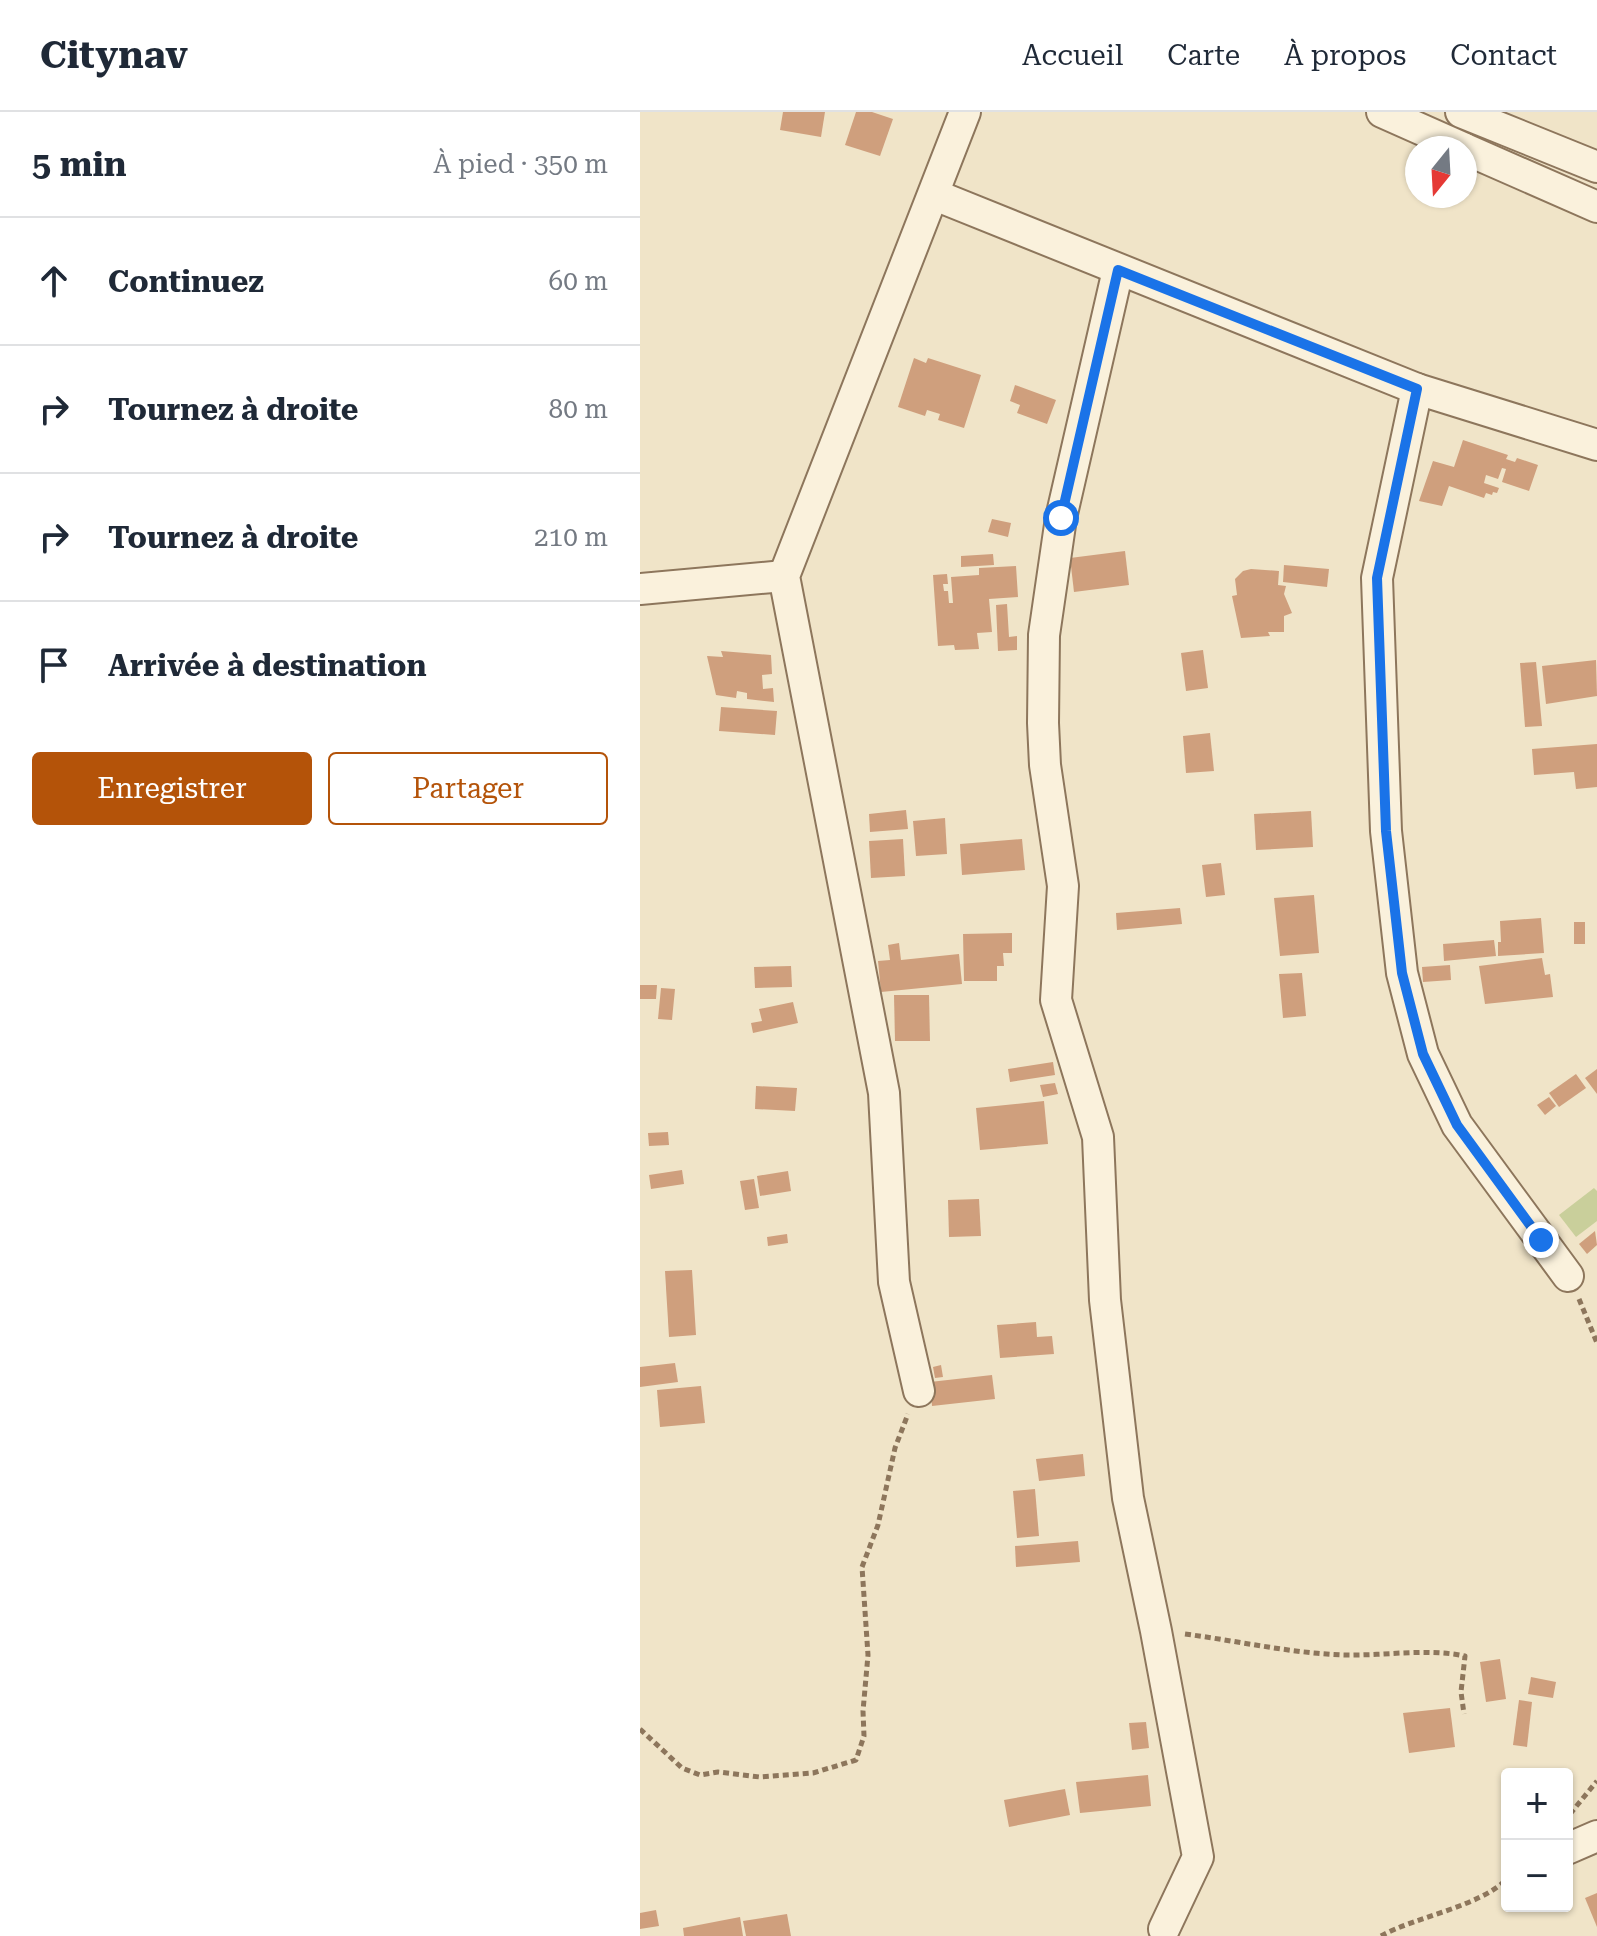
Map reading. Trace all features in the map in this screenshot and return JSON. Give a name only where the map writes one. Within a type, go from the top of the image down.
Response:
[{"type":"street","points":[[919,1391],[894,1282],[884,1093],[784,576],[965,112]]},
{"type":"street","points":[[1382,112],[1437,136]]},
{"type":"street","points":[[1461,112],[1597,167]]},
{"type":"street","points":[[1477,154],[1597,207]]},
{"type":"street","points":[[935,195],[1417,389],[1597,445]]},
{"type":"street","points":[[1118,270],[1061,518],[1044,635],[1043,723],[1045,765],[1063,886],[1056,1000],[1098,1137],[1105,1300],[1126,1483],[1198,1857],[1164,1929]]},
{"type":"street","points":[[1417,389],[1377,578],[1386,831],[1402,973],[1423,1054],[1457,1125],[1568,1276]]},
{"type":"street","points":[[640,589],[784,576]]},
{"type":"street","points":[[1573,1846],[1597,1836]]},
{"type":"path","points":[[1568,1276],[1597,1343]]},
{"type":"path","points":[[640,1729],[682,1768],[700,1775],[718,1772],[760,1777],[813,1773],[856,1760],[864,1736],[868,1655],[862,1567],[878,1525],[895,1448],[919,1391]]},
{"type":"path","points":[[1156,1631],[1245,1642],[1294,1652],[1386,1655],[1440,1651],[1465,1656],[1461,1692],[1464,1714]]},
{"type":"path","points":[[1573,1813],[1597,1781]]},
{"type":"path","points":[[1381,1936],[1399,1926],[1457,1908],[1501,1882]]},
{"type":"green space","points":[[1594,1188],[1597,1191],[1597,1221],[1576,1237],[1559,1215]]},
{"type":"building","points":[[783,112],[825,112],[821,137],[780,130]]},
{"type":"building","points":[[856,112],[872,112],[893,119],[880,156],[845,145]]},
{"type":"building","points":[[914,358],[926,363],[928,358],[981,375],[964,428],[938,420],[940,414],[927,410],[925,416],[898,407]]},
{"type":"building","points":[[1015,385],[1056,400],[1047,424],[1017,413],[1020,405],[1010,401]]},
{"type":"building","points":[[1463,440],[1508,455],[1506,459],[1515,462],[1517,458],[1538,465],[1529,491],[1502,482],[1506,469],[1502,468],[1498,479],[1486,475],[1484,483],[1499,488],[1492,495],[1486,493],[1484,498],[1449,486],[1442,506],[1419,501],[1433,461],[1454,467]]},
{"type":"building","points":[[992,519],[1011,523],[1008,537],[988,532]]},
{"type":"building","points":[[1125,551],[1129,585],[1074,592],[1070,558]]},
{"type":"building","points":[[993,554],[994,565],[961,567],[961,556]]},
{"type":"building","points":[[1284,565],[1329,569],[1327,587],[1283,582]]},
{"type":"building","points":[[1016,566],[1018,597],[989,599],[992,632],[977,633],[979,649],[955,650],[954,645],[938,646],[933,575],[947,574],[948,584],[943,584],[944,591],[948,591],[949,603],[953,603],[951,577],[979,575],[979,568]]},
{"type":"building","points":[[1243,571],[1279,571],[1278,585],[1286,586],[1284,594],[1292,613],[1284,616],[1284,632],[1241,638],[1232,596],[1237,595],[1235,579]]},
{"type":"building","points":[[1007,604],[1009,637],[1017,636],[1017,650],[998,651],[996,605]]},
{"type":"building","points":[[1203,650],[1208,688],[1186,691],[1181,653]]},
{"type":"building","points":[[721,651],[771,655],[772,674],[762,675],[763,689],[773,688],[774,702],[747,699],[747,693],[737,691],[736,698],[716,695],[707,656],[723,657]]},
{"type":"building","points":[[1596,660],[1597,696],[1546,704],[1542,666]]},
{"type":"building","points":[[1536,662],[1542,726],[1525,727],[1520,663]]},
{"type":"building","points":[[721,707],[777,711],[775,735],[719,731]]},
{"type":"building","points":[[1210,733],[1214,771],[1186,773],[1183,736]]},
{"type":"building","points":[[1597,744],[1597,787],[1576,789],[1574,772],[1534,775],[1532,749]]},
{"type":"building","points":[[906,810],[908,829],[870,832],[869,814]]},
{"type":"building","points":[[1311,811],[1313,847],[1256,850],[1254,814]]},
{"type":"building","points":[[945,818],[947,854],[916,856],[913,821]]},
{"type":"building","points":[[903,839],[905,876],[871,878],[869,841]]},
{"type":"building","points":[[1022,839],[1025,870],[962,875],[960,844]]},
{"type":"building","points":[[1221,863],[1225,895],[1206,897],[1202,865]]},
{"type":"building","points":[[1314,895],[1319,953],[1280,956],[1274,898]]},
{"type":"building","points":[[1180,908],[1182,924],[1117,930],[1116,913]]},
{"type":"building","points":[[1541,918],[1544,953],[1498,956],[1500,921]]},
{"type":"building","points":[[1574,922],[1585,922],[1585,944],[1574,944]]},
{"type":"building","points":[[1012,933],[1012,953],[1003,953],[1004,966],[997,966],[997,981],[964,981],[963,934]]},
{"type":"building","points":[[1494,940],[1496,956],[1444,961],[1443,944]]},
{"type":"building","points":[[899,943],[901,960],[959,954],[962,984],[881,992],[878,961],[890,960],[888,945]]},
{"type":"building","points":[[1542,958],[1545,975],[1550,974],[1553,997],[1485,1004],[1479,966]]},
{"type":"building","points":[[1450,965],[1451,980],[1423,982],[1422,967]]},
{"type":"building","points":[[791,966],[792,987],[755,988],[754,967]]},
{"type":"building","points":[[1302,973],[1306,1016],[1283,1018],[1279,974]]},
{"type":"building","points":[[640,985],[657,985],[656,999],[640,999]]},
{"type":"building","points":[[661,988],[675,989],[672,1020],[658,1019]]},
{"type":"building","points":[[894,995],[929,995],[930,1041],[895,1041]]},
{"type":"building","points":[[793,1002],[798,1023],[753,1033],[751,1023],[762,1021],[759,1009]]},
{"type":"building","points":[[1053,1062],[1055,1075],[1010,1082],[1008,1069]]},
{"type":"building","points":[[1597,1069],[1597,1094],[1585,1078]]},
{"type":"building","points":[[1576,1074],[1586,1088],[1559,1107],[1549,1093]]},
{"type":"building","points":[[1055,1083],[1058,1094],[1043,1097],[1040,1085]]},
{"type":"building","points":[[756,1086],[797,1088],[795,1111],[755,1109]]},
{"type":"building","points":[[1549,1097],[1556,1106],[1545,1115],[1537,1105]]},
{"type":"building","points":[[1044,1101],[1048,1144],[980,1150],[976,1108]]},
{"type":"building","points":[[668,1132],[669,1145],[649,1146],[648,1133]]},
{"type":"building","points":[[682,1170],[684,1184],[651,1189],[649,1175]]},
{"type":"building","points":[[788,1171],[791,1191],[760,1196],[757,1176]]},
{"type":"building","points":[[754,1179],[759,1208],[745,1210],[740,1181]]},
{"type":"building","points":[[979,1199],[981,1236],[949,1237],[948,1200]]},
{"type":"building","points":[[1595,1231],[1597,1245],[1587,1254],[1579,1244]]},
{"type":"building","points":[[787,1234],[788,1243],[768,1246],[767,1237]]},
{"type":"building","points":[[692,1270],[696,1335],[669,1337],[665,1271]]},
{"type":"building","points":[[1036,1322],[1037,1337],[1052,1336],[1054,1354],[1000,1358],[997,1325]]},
{"type":"building","points":[[675,1363],[678,1382],[640,1387],[640,1367]]},
{"type":"building","points":[[941,1365],[943,1377],[935,1378],[933,1367]]},
{"type":"building","points":[[992,1375],[995,1399],[932,1406],[930,1382]]},
{"type":"building","points":[[701,1386],[705,1423],[660,1427],[657,1390]]},
{"type":"building","points":[[1083,1454],[1085,1476],[1039,1481],[1036,1459]]},
{"type":"building","points":[[1035,1489],[1039,1536],[1017,1538],[1013,1491]]},
{"type":"building","points":[[1078,1541],[1080,1562],[1016,1567],[1015,1546]]},
{"type":"building","points":[[1500,1659],[1506,1699],[1486,1702],[1480,1662]]},
{"type":"building","points":[[1531,1677],[1556,1682],[1553,1698],[1528,1694]]},
{"type":"building","points":[[1519,1700],[1532,1702],[1527,1747],[1513,1745]]},
{"type":"building","points":[[1450,1708],[1455,1747],[1409,1753],[1403,1713]]},
{"type":"building","points":[[1146,1722],[1149,1748],[1132,1750],[1129,1723]]},
{"type":"building","points":[[1148,1775],[1151,1806],[1080,1813],[1076,1782]]},
{"type":"building","points":[[1065,1789],[1070,1815],[1009,1827],[1004,1800]]},
{"type":"building","points":[[1597,1893],[1597,1927],[1585,1898]]},
{"type":"building","points":[[656,1910],[659,1926],[640,1929],[640,1913]]},
{"type":"building","points":[[787,1914],[791,1936],[746,1936],[743,1921]]},
{"type":"building","points":[[740,1917],[743,1936],[684,1936],[683,1928]]},
{"type":"route","points":[[1061,518],[1118,270],[1417,389],[1377,578],[1386,831],[1402,973],[1423,1054],[1457,1125],[1541,1240]]}]
